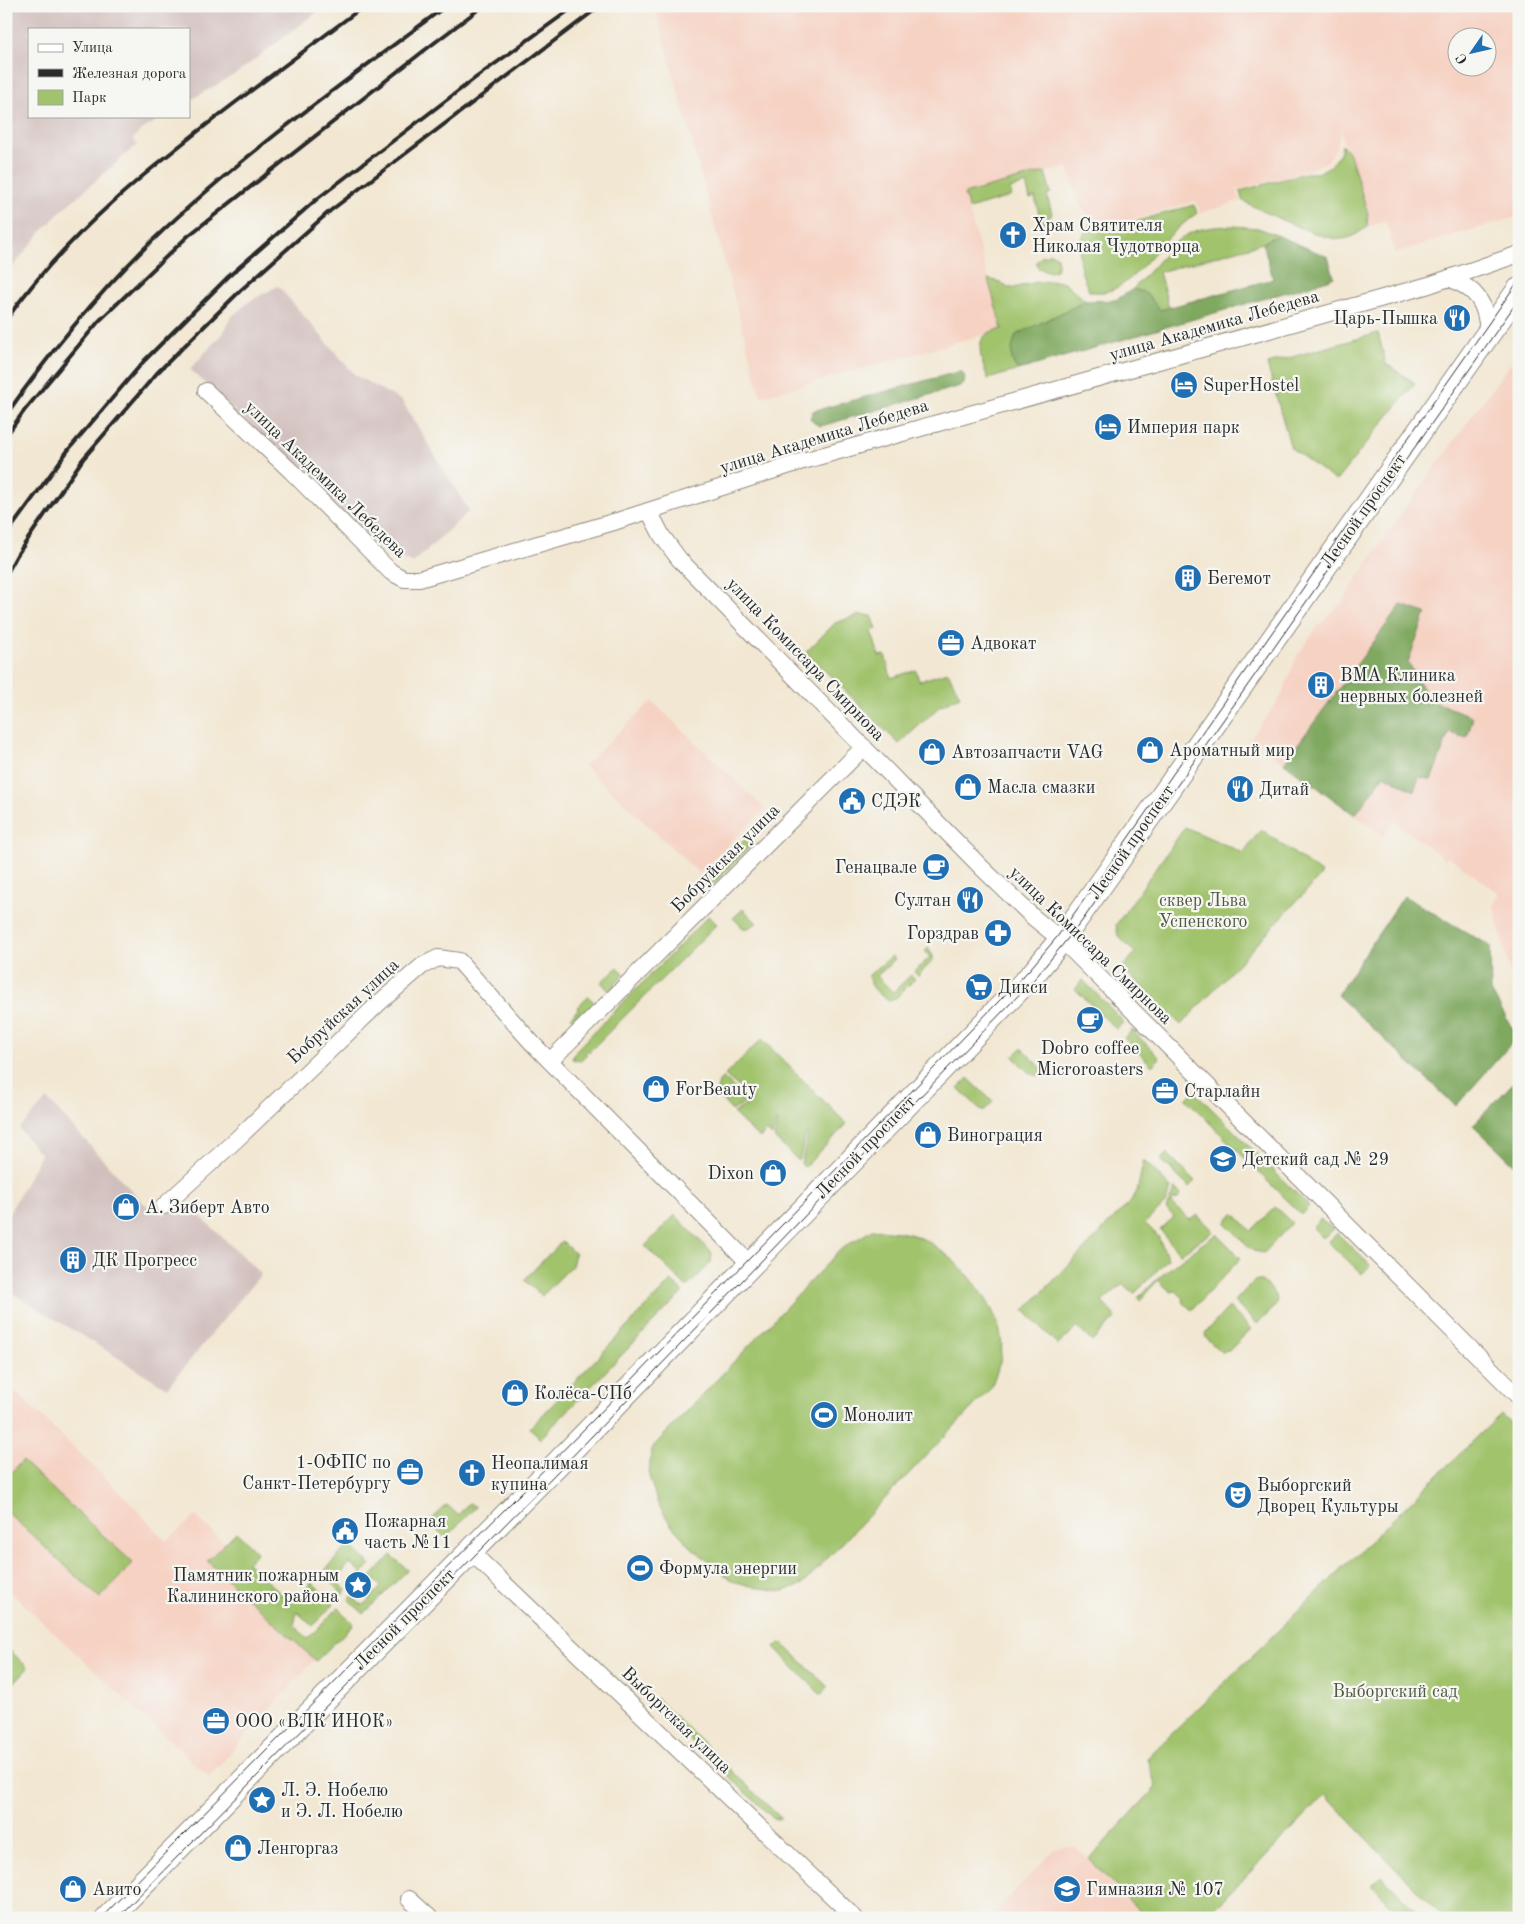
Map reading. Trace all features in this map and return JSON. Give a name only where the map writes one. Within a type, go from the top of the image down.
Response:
[{"type":"main road","name":"Лесной проспект","points":[[108,1918],[557,1464],[1034,973],[1061,940],[1519,290]]},
{"type":"street","name":"улица Академика Лебедева","points":[[206,391],[292,472],[391,572],[404,579],[419,579],[650,511],[804,461],[1449,278],[1519,254]]},
{"type":"street","points":[[1449,278],[1464,284],[1479,298],[1487,314],[1488,332]]},
{"type":"street","name":"улица Комиссара Смирнова","points":[[650,511],[662,536],[679,559],[1027,912],[1061,940],[1519,1397]]},
{"type":"street","name":"Бобруйская улица","points":[[550,1061],[864,747]]},
{"type":"street","name":"Бобруйская улица","points":[[164,1206],[380,1002],[422,966],[438,958],[459,961],[550,1061],[750,1264]]},
{"type":"street","name":"Выборгская улица","points":[[470,1551],[855,1918]]},
{"type":"street","points":[[409,1899],[430,1918]]},
{"type":"shaded area","points":[[6,6],[325,6],[237,73],[190,100],[190,28],[28,28],[28,118],[161,118],[140,131],[133,139],[137,145],[64,208],[41,232],[6,275]]},
{"type":"shaded area","points":[[655,6],[1519,6],[1519,216],[1394,253],[1386,221],[1367,227],[1341,131],[1336,148],[1327,162],[1307,170],[1237,190],[1240,201],[1200,213],[1196,201],[1121,223],[1107,224],[1093,218],[1079,205],[1068,167],[964,194],[1003,329],[761,397]]},
{"type":"shaded area","points":[[278,286],[355,375],[402,401],[469,511],[413,563],[385,553],[190,369],[223,333],[231,317],[250,301]]},
{"type":"shaded area","points":[[1519,352],[1519,1006],[1493,905],[1500,894],[1448,856],[1445,859],[1394,822],[1383,836],[1251,738],[1281,697],[1297,656],[1318,626],[1342,602],[1392,526]]},
{"type":"shaded area","points":[[652,701],[765,809],[699,873],[584,766]]},
{"type":"shaded area","points":[[47,1099],[143,1203],[164,1215],[181,1198],[261,1274],[167,1388],[6,1289],[6,1219],[41,1155],[19,1129]]},
{"type":"shaded area","points":[[6,1382],[127,1499],[166,1541],[196,1516],[224,1543],[208,1561],[316,1661],[314,1660],[209,1777],[6,1588]]},
{"type":"shaded area","name":"Гимназия № 107","points":[[1075,1846],[1146,1918],[989,1918],[1055,1849]]},
{"type":"green space","points":[[1342,145],[1350,154],[1368,214],[1367,227],[1356,234],[1343,239],[1322,236],[1277,218],[1242,200],[1240,191],[1306,173],[1318,173],[1330,166],[1340,153]]},
{"type":"green space","points":[[1045,172],[1051,193],[1047,195],[1052,214],[1048,220],[1041,224],[1035,197],[1030,199],[1026,184],[1010,189],[1012,196],[969,209],[964,194]]},
{"type":"green space","points":[[1194,205],[1197,213],[1172,234],[1132,277],[1112,290],[1101,292],[1089,291],[1082,272],[1079,255],[1082,238],[1092,221],[1106,227],[1123,225]]},
{"type":"green space","points":[[1234,226],[1258,228],[1279,236],[1263,243],[1159,272],[1169,308],[1159,311],[1146,293],[1133,289],[1176,242],[1183,237],[1204,229]]},
{"type":"green space","points":[[1279,236],[1328,257],[1334,277],[1022,369],[1016,368],[1012,360],[1013,344],[1016,335],[1086,301],[1116,300],[1133,289],[1146,293],[1160,310],[1273,279],[1263,243]]},
{"type":"green space","points":[[1051,253],[1057,257],[1056,270],[1050,272],[1038,268],[1036,262],[1041,257]]},
{"type":"green space","points":[[988,279],[1000,282],[1008,288],[1037,282],[1064,282],[1086,301],[1016,335],[1016,368],[1022,369],[988,379],[982,362],[981,343],[987,334],[1002,329]]},
{"type":"green space","points":[[1378,333],[1386,364],[1415,383],[1336,481],[1291,448],[1267,364]]},
{"type":"green space","points":[[961,371],[965,377],[964,384],[957,387],[821,426],[814,423],[810,418],[813,411]]},
{"type":"green space","points":[[1401,605],[1426,613],[1408,662],[1430,700],[1473,717],[1467,738],[1449,733],[1431,780],[1419,777],[1414,791],[1384,775],[1355,815],[1284,763]]},
{"type":"green space","points":[[858,615],[872,616],[877,629],[871,630],[879,656],[885,655],[891,678],[916,670],[919,681],[948,672],[960,696],[940,706],[899,744],[806,652],[835,623]]},
{"type":"green space","name":"сквер Льва Успенского","points":[[1185,827],[1244,853],[1261,829],[1322,874],[1181,1025],[1122,968],[1135,953],[1118,936],[1116,925]]},
{"type":"green space","points":[[745,839],[751,845],[714,883],[705,886],[698,885]]},
{"type":"green space","points":[[1404,896],[1490,946],[1491,991],[1517,1037],[1456,1106],[1337,995]]},
{"type":"green space","points":[[743,909],[757,923],[748,928],[743,928],[733,918]]},
{"type":"green space","points":[[708,916],[717,924],[589,1052],[587,1050],[585,1053],[587,1054],[580,1061],[572,1059],[576,1050]]},
{"type":"green space","points":[[928,948],[933,956],[933,960],[918,976],[914,972],[930,957],[925,951]]},
{"type":"green space","points":[[892,956],[895,959],[877,976],[893,992],[911,975],[915,979],[895,999],[889,1001],[872,986],[869,975]]},
{"type":"green space","points":[[618,967],[625,974],[609,991],[601,982]]},
{"type":"green space","points":[[1083,980],[1124,1022],[1116,1029],[1075,989]]},
{"type":"green space","points":[[588,996],[596,1004],[577,1023],[571,1017],[578,1009],[577,1007]]},
{"type":"green space","points":[[1132,1030],[1160,1058],[1152,1066],[1124,1038]]},
{"type":"green space","points":[[762,1039],[847,1124],[805,1167],[801,1164],[808,1135],[806,1133],[799,1161],[774,1138],[777,1120],[772,1136],[766,1131],[761,1137],[758,1137],[733,1113],[750,1103],[750,1097],[725,1075]]},
{"type":"green space","points":[[1022,1048],[1044,1070],[1039,1076],[1030,1074],[1013,1057]]},
{"type":"green space","points":[[723,1077],[747,1101],[732,1111],[716,1093],[719,1082]]},
{"type":"green space","points":[[1519,1077],[1519,1169],[1473,1125]]},
{"type":"green space","points":[[968,1078],[993,1102],[983,1112],[958,1088]]},
{"type":"green space","points":[[1194,1091],[1309,1206],[1301,1215],[1186,1099]]},
{"type":"green space","points":[[1167,1153],[1195,1181],[1189,1187],[1172,1171],[1172,1168],[1161,1160]]},
{"type":"green space","points":[[1144,1160],[1171,1188],[1165,1204],[1145,1223],[1158,1236],[1168,1259],[1134,1294],[1123,1284],[1102,1302],[1116,1317],[1092,1342],[1077,1327],[1058,1345],[1024,1311],[1132,1200],[1137,1191]]},
{"type":"green space","points":[[1175,1188],[1181,1195],[1178,1199],[1173,1200],[1172,1203],[1190,1220],[1197,1215],[1214,1231],[1180,1254],[1160,1230],[1174,1217],[1166,1209]]},
{"type":"green space","points":[[1275,1207],[1292,1223],[1264,1253],[1253,1251],[1225,1223],[1234,1213],[1251,1231]]},
{"type":"green space","points":[[675,1215],[712,1253],[711,1263],[687,1287],[645,1246]]},
{"type":"green space","points":[[1320,1219],[1333,1229],[1323,1238],[1312,1227]]},
{"type":"green space","name":"Монолит","points":[[872,1230],[903,1233],[921,1238],[950,1258],[978,1287],[989,1303],[997,1321],[1001,1338],[1001,1355],[991,1388],[803,1584],[783,1591],[759,1588],[732,1581],[690,1546],[671,1525],[658,1504],[649,1476],[651,1449],[841,1249]]},
{"type":"green space","points":[[1337,1233],[1369,1264],[1370,1266],[1362,1274],[1328,1242]]},
{"type":"green space","points":[[1217,1234],[1241,1258],[1192,1310],[1182,1302],[1184,1299],[1176,1291],[1171,1292],[1158,1280],[1140,1300],[1138,1298],[1156,1280]]},
{"type":"green space","points":[[562,1241],[575,1254],[572,1266],[542,1296],[524,1280]]},
{"type":"green space","points":[[1258,1280],[1271,1289],[1277,1299],[1274,1308],[1257,1324],[1234,1302],[1254,1281]]},
{"type":"green space","points":[[671,1281],[683,1292],[540,1439],[530,1428]]},
{"type":"green space","points":[[1229,1307],[1251,1329],[1229,1351],[1221,1352],[1206,1338],[1205,1333]]},
{"type":"green space","name":"Выборгский сад","points":[[1501,1414],[1519,1431],[1519,1918],[1444,1918],[1325,1795],[1222,1901],[1202,1918],[1196,1918],[1189,1910],[1181,1918],[1146,1918],[1089,1859],[1156,1787],[1147,1758]]},
{"type":"green space","points":[[22,1461],[133,1563],[100,1598],[6,1511],[6,1478]]},
{"type":"green space","points":[[469,1503],[476,1507],[445,1538],[429,1522],[447,1505],[458,1515]]},
{"type":"green space","points":[[236,1532],[257,1552],[247,1563],[292,1604],[312,1582],[334,1604],[313,1626],[297,1612],[294,1625],[307,1639],[338,1608],[354,1624],[316,1661],[207,1561]]},
{"type":"green space","points":[[349,1544],[371,1565],[362,1574],[350,1563],[336,1580],[346,1590],[343,1594],[322,1574]]},
{"type":"green space","points":[[391,1555],[408,1570],[364,1614],[349,1600],[352,1596],[363,1606],[381,1587],[371,1577]]},
{"type":"green space","points":[[782,1643],[828,1687],[821,1695],[774,1647]]},
{"type":"green space","points":[[11,1651],[28,1668],[6,1691],[6,1656]]},
{"type":"green space","points":[[656,1698],[781,1818],[775,1820],[651,1703]]},
{"type":"green space","points":[[1382,1876],[1423,1918],[1404,1918],[1372,1885]]},
{"type":"tram line","points":[[101,1918],[596,1417],[1030,969],[1057,937],[1105,871],[1519,280]]},
{"type":"tram line","points":[[117,1918],[562,1467],[1037,976],[1082,921],[1519,299]]},
{"type":"railway","points":[[6,320],[56,258],[113,202],[205,126],[364,6]]},
{"type":"railway","points":[[6,415],[39,369],[114,280],[188,207],[260,147],[446,6]]},
{"type":"railway","points":[[6,436],[24,411],[99,321],[188,236],[483,6]]},
{"type":"railway","points":[[6,535],[69,449],[144,361],[228,277],[317,199],[474,79],[575,6]]},
{"type":"railway","points":[[6,575],[17,555],[83,459],[157,373],[241,290],[330,211],[600,6]]},
{"type":"place","name":"Храм Святителя Николая Чудотворца","points":[[1013,235]]},
{"type":"place","name":"Царь-Пышка","points":[[1457,318]]},
{"type":"place","name":"SuperHostel","points":[[1184,385]]},
{"type":"place","name":"Империя парк","points":[[1108,427]]},
{"type":"place","name":"Бегемот","points":[[1188,578]]},
{"type":"place","name":"Адвокат","points":[[951,643]]},
{"type":"place","name":"ВМА Клиника нервных болезней","points":[[1321,685]]},
{"type":"place","name":"Ароматный мир","points":[[1150,750]]},
{"type":"place","name":"Автозапчасти VAG","points":[[932,752]]},
{"type":"place","name":"Масла смазки","points":[[968,787]]},
{"type":"place","name":"Дитай","points":[[1240,789]]},
{"type":"place","name":"СДЭК","points":[[852,801]]},
{"type":"place","name":"Генацвале","points":[[936,867]]},
{"type":"place","name":"Султан","points":[[970,900]]},
{"type":"place","name":"Горздрав","points":[[998,933]]},
{"type":"place","name":"Дикси","points":[[979,987]]},
{"type":"place","name":"Dobro coffee Microroasters","points":[[1090,1020]]},
{"type":"place","name":"ForBeauty","points":[[656,1089]]},
{"type":"place","name":"Старлайн","points":[[1165,1091]]},
{"type":"place","name":"Винограция","points":[[928,1135]]},
{"type":"place","name":"Детский сад № 29","points":[[1223,1159]]},
{"type":"place","name":"Dixon","points":[[773,1173]]},
{"type":"place","name":"А. Зиберт Авто","points":[[126,1207]]},
{"type":"place","name":"ДК Прогресс","points":[[73,1260]]},
{"type":"place","name":"Колёса-СПб","points":[[515,1393]]},
{"type":"place","name":"Монолит","points":[[824,1415]]},
{"type":"place","name":"1-ОФПС по Санкт-Петербургу","points":[[410,1472]]},
{"type":"place","name":"Неопалимая купина","points":[[472,1473]]},
{"type":"place","name":"Выборгский Дворец Культуры","points":[[1238,1495]]},
{"type":"place","name":"Пожарная часть №11","points":[[345,1531]]},
{"type":"place","name":"Формула энергии","points":[[640,1568]]},
{"type":"place","name":"Памятник пожарным Калининского района","points":[[358,1585]]},
{"type":"place","name":"ООО «ВЛК ИНОК»","points":[[216,1721]]},
{"type":"place","name":"Л. Э. Нобелю и Э. Л. Нобелю","points":[[262,1800]]},
{"type":"place","name":"Ленгоргаз","points":[[238,1848]]},
{"type":"place","name":"Авито","points":[[73,1889]]},
{"type":"place","name":"Гимназия № 107","points":[[1067,1889]]}]
